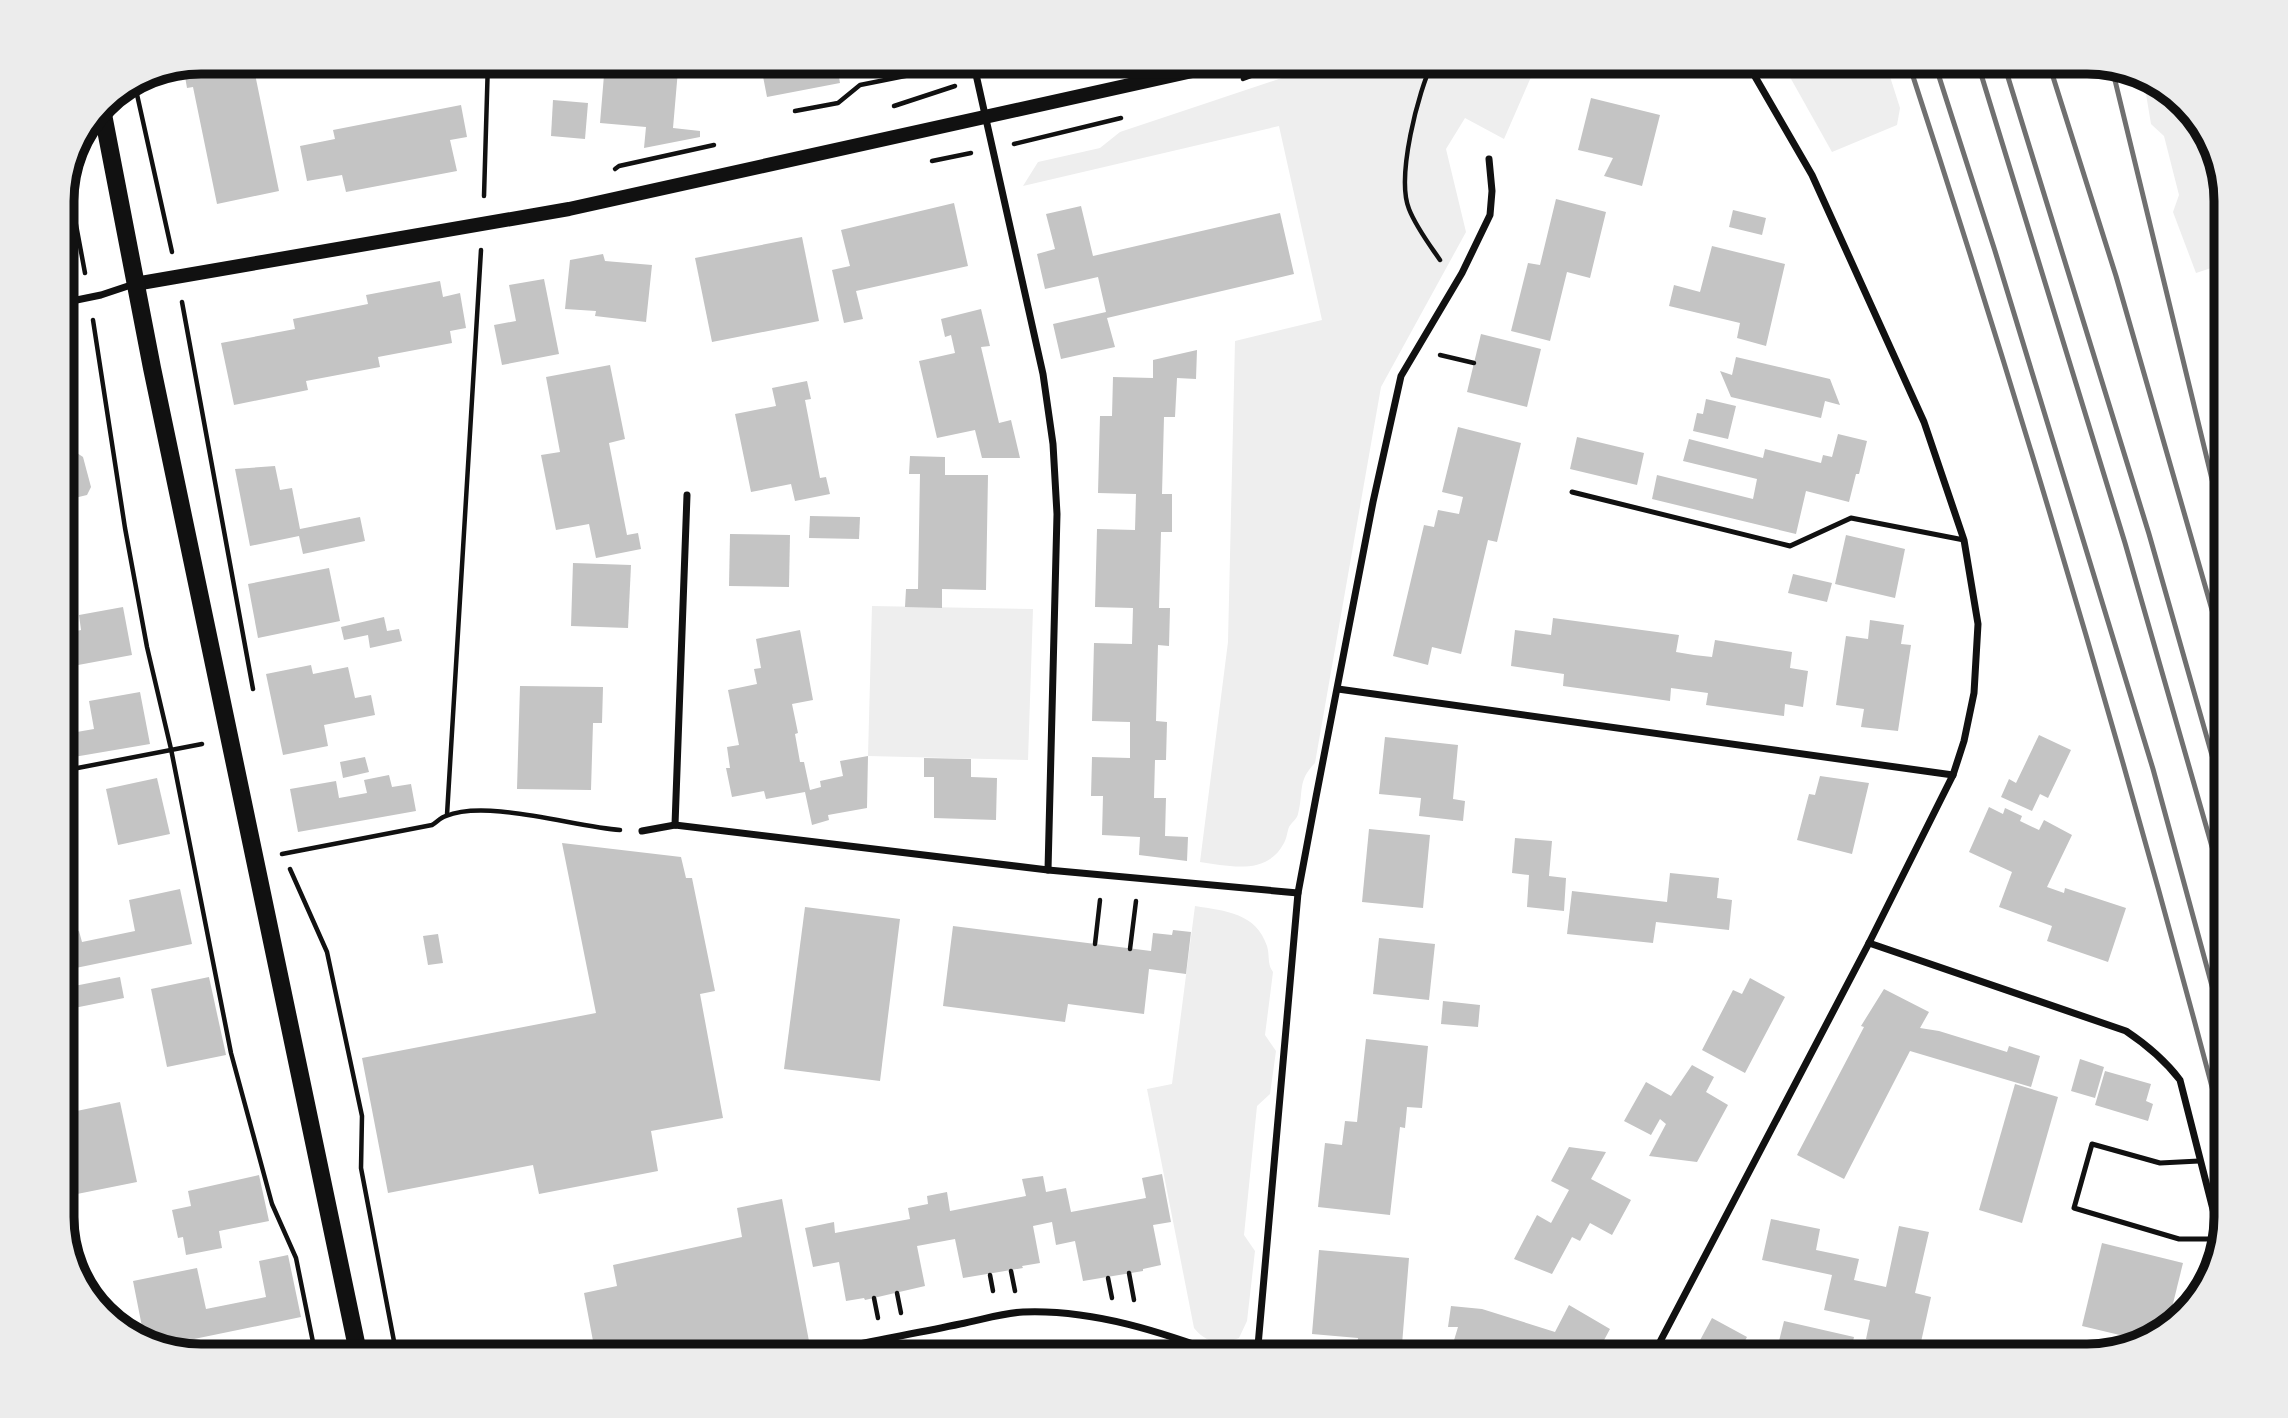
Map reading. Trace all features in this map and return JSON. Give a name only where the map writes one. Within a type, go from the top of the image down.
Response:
[{"type":"main road","points":[[135,284],[569,209],[1183,74]]},
{"type":"main road","points":[[104,119],[135,284],[356,1344]]},
{"type":"street","points":[[975,74],[1033,324],[1053,444],[1058,514],[1048,870]]},
{"type":"street","points":[[1659,1344],[1869,943],[1953,775],[1964,741],[1974,693],[1979,624],[1965,540],[1924,422],[1817,187],[1753,74]]},
{"type":"street","points":[[1258,1344],[1298,893],[1373,502],[1401,376],[1462,273],[1490,215],[1492,191],[1489,159]]},
{"type":"street","points":[[74,301],[135,284]]},
{"type":"street","points":[[675,825],[687,495]]},
{"type":"street","points":[[1338,689],[1953,775]]},
{"type":"street","points":[[642,831],[675,825],[1138,880],[1298,893]]},
{"type":"street","points":[[1869,943],[2126,1031],[2167,1062],[2180,1080],[2214,1217]]},
{"type":"street","points":[[860,1344],[998,1316],[1041,1312],[1140,1327],[1194,1344]]},
{"type":"lane","points":[[1572,492],[1790,545],[1851,518],[1965,540]]},
{"type":"lane","points":[[2199,1161],[2160,1163],[2092,1144],[2074,1208],[2179,1239],[2212,1240]]},
{"type":"path","points":[[447,815],[483,223],[488,74]]},
{"type":"path","points":[[795,111],[838,103],[860,85],[914,74]]},
{"type":"path","points":[[1429,74],[1413,122],[1406,169],[1408,207],[1440,260],[1462,273]]},
{"type":"path","points":[[136,91],[177,275],[253,692]]},
{"type":"path","points":[[74,213],[90,298],[127,542],[231,1053],[272,1203],[296,1258],[313,1344]]},
{"type":"path","points":[[74,769],[229,738]]},
{"type":"path","points":[[256,859],[432,825],[447,815],[477,811],[526,814],[615,830],[642,831]]},
{"type":"path","points":[[281,840],[284,854],[327,952],[362,1116],[362,1168],[395,1344]]},
{"type":"path","points":[[1095,944],[1103,876]]},
{"type":"path","points":[[1130,949],[1138,880]]},
{"type":"shaded area","points":[[1294,74],[1532,74],[1504,139],[1465,118],[1446,149],[1466,232],[1381,387],[1315,763],[1303,781],[1297,816],[1289,827],[1284,843],[1277,853],[1258,865],[1235,866],[1200,862],[1228,642],[1235,341],[1322,320],[1279,126],[1023,186],[1038,162],[1100,148],[1120,132]]},
{"type":"shaded area","points":[[1788,74],[1889,74],[1900,108],[1897,125],[1832,152]]},
{"type":"shaded area","points":[[2145,88],[2177,111],[2188,123],[2205,152],[2214,192],[2214,267],[2196,273],[2173,212],[2179,195],[2164,136],[2151,124]]},
{"type":"shaded area","points":[[872,606],[1033,609],[1028,760],[868,756]]},
{"type":"shaded area","points":[[1195,906],[1229,912],[1248,920],[1262,935],[1273,972],[1265,1035],[1276,1051],[1270,1094],[1257,1106],[1244,1235],[1255,1251],[1247,1321],[1239,1338],[1226,1342],[1209,1340],[1194,1328],[1147,1089],[1172,1084]]},
{"type":"building","points":[[255,74],[279,191],[217,204],[193,87],[187,88],[185,75]]},
{"type":"building","points":[[604,74],[678,74],[673,128],[700,131],[700,137],[644,148],[646,127],[600,123]]},
{"type":"building","points":[[763,74],[838,74],[840,83],[767,97]]},
{"type":"building","points":[[1591,98],[1660,115],[1642,186],[1604,176],[1613,158],[1578,150]]},
{"type":"building","points":[[553,100],[588,103],[585,139],[551,136]]},
{"type":"building","points":[[461,105],[467,137],[450,140],[457,171],[346,192],[342,175],[307,181],[300,146],[335,139],[333,130]]},
{"type":"building","points":[[1556,199],[1606,212],[1590,278],[1567,272],[1550,341],[1511,331],[1528,263],[1540,265]]},
{"type":"building","points":[[954,203],[968,266],[856,291],[863,319],[844,323],[832,270],[850,266],[841,230]]},
{"type":"building","points":[[1081,206],[1093,256],[1280,213],[1294,274],[1107,318],[1115,347],[1061,359],[1053,324],[1106,312],[1098,277],[1045,289],[1037,254],[1055,249],[1046,214]]},
{"type":"building","points":[[1733,210],[1766,218],[1762,235],[1729,227]]},
{"type":"building","points":[[802,237],[819,321],[712,342],[695,258]]},
{"type":"building","points":[[1712,246],[1785,264],[1766,346],[1737,338],[1740,323],[1669,306],[1674,285],[1700,292]]},
{"type":"building","points":[[603,254],[605,261],[652,265],[646,322],[595,316],[596,311],[565,309],[570,260]]},
{"type":"building","points":[[544,279],[559,354],[502,365],[494,325],[516,321],[509,285]]},
{"type":"building","points":[[440,281],[443,297],[460,293],[466,328],[450,331],[452,343],[378,357],[380,367],[306,381],[308,390],[234,405],[221,343],[295,329],[293,319],[368,304],[366,295]]},
{"type":"building","points":[[981,309],[990,346],[981,347],[999,423],[1011,420],[1020,458],[982,458],[975,430],[937,438],[919,361],[955,353],[951,335],[945,337],[941,319]]},
{"type":"building","points":[[1481,334],[1541,349],[1527,407],[1467,392]]},
{"type":"building","points":[[1197,350],[1196,379],[1177,378],[1175,417],[1164,417],[1162,494],[1172,494],[1172,532],[1161,532],[1159,608],[1170,608],[1169,646],[1158,645],[1156,721],[1167,722],[1166,760],[1155,760],[1154,798],[1166,798],[1165,836],[1188,837],[1187,861],[1139,855],[1140,837],[1102,835],[1103,796],[1091,796],[1092,757],[1130,758],[1130,722],[1092,721],[1094,643],[1132,644],[1133,608],[1095,607],[1097,529],[1135,530],[1136,494],[1098,493],[1100,416],[1112,416],[1113,377],[1153,378],[1153,360]]},
{"type":"building","points":[[1736,357],[1830,379],[1840,405],[1825,401],[1821,418],[1731,397],[1720,371],[1732,375]]},
{"type":"building","points":[[610,365],[625,439],[609,443],[627,535],[638,533],[641,549],[596,558],[589,524],[556,530],[541,455],[560,452],[546,377]]},
{"type":"building","points":[[807,381],[811,399],[805,400],[820,478],[826,477],[830,494],[795,501],[791,484],[751,492],[735,414],[776,406],[772,388]]},
{"type":"building","points":[[1706,399],[1736,406],[1728,439],[1693,431],[1697,413],[1703,414]]},
{"type":"building","points":[[1458,427],[1521,443],[1497,542],[1488,540],[1461,654],[1432,647],[1428,665],[1393,656],[1424,525],[1434,527],[1438,510],[1459,514],[1463,497],[1442,492]]},
{"type":"building","points":[[1838,434],[1867,441],[1849,502],[1806,491],[1796,534],[1652,499],[1657,475],[1753,499],[1757,479],[1683,461],[1689,439],[1763,458],[1765,449],[1821,463],[1823,455],[1832,457]]},
{"type":"building","points":[[1577,437],[1644,453],[1637,485],[1570,469]]},
{"type":"building","points":[[74,454],[83,457],[91,487],[87,495],[74,498]]},
{"type":"building","points":[[910,456],[945,457],[945,475],[988,475],[986,590],[942,589],[942,608],[905,607],[906,589],[918,589],[920,474],[909,474]]},
{"type":"building","points":[[275,466],[280,490],[292,488],[300,529],[360,517],[365,541],[303,554],[299,536],[250,546],[235,469]]},
{"type":"building","points":[[810,516],[860,517],[859,539],[809,538]]},
{"type":"building","points":[[730,534],[790,535],[789,587],[729,586]]},
{"type":"building","points":[[1846,535],[1905,549],[1895,598],[1835,584]]},
{"type":"building","points":[[573,563],[631,565],[628,628],[571,626]]},
{"type":"building","points":[[329,568],[340,621],[258,638],[248,584]]},
{"type":"building","points":[[1793,574],[1832,583],[1827,602],[1788,593]]},
{"type":"building","points":[[123,607],[132,655],[74,666],[74,631],[81,630],[79,615]]},
{"type":"building","points":[[384,617],[387,631],[399,629],[402,641],[370,648],[368,635],[344,640],[341,627]]},
{"type":"building","points":[[1553,618],[1679,635],[1676,652],[1694,655],[1712,657],[1715,640],[1792,652],[1790,668],[1808,671],[1803,707],[1785,704],[1784,716],[1706,705],[1708,693],[1671,688],[1670,701],[1563,686],[1564,674],[1511,666],[1515,630],[1551,635]]},
{"type":"building","points":[[1870,620],[1904,625],[1901,644],[1911,645],[1898,731],[1861,727],[1864,709],[1836,705],[1846,636],[1868,639]]},
{"type":"building","points":[[800,630],[813,700],[792,704],[800,762],[804,762],[810,790],[821,787],[820,781],[843,776],[840,761],[868,756],[867,808],[828,815],[829,820],[812,825],[805,792],[766,799],[764,791],[732,797],[726,768],[730,768],[727,747],[739,745],[728,690],[757,684],[754,669],[761,668],[756,639]]},
{"type":"building","points":[[311,665],[313,674],[348,667],[355,698],[371,695],[375,715],[324,725],[328,746],[283,755],[266,674]]},
{"type":"building","points":[[520,686],[603,687],[602,723],[593,723],[591,790],[517,789]]},
{"type":"building","points":[[140,692],[150,744],[74,757],[74,732],[94,729],[89,701]]},
{"type":"building","points":[[2039,735],[2071,750],[2048,798],[2040,794],[2032,811],[2001,797],[2009,779],[2016,783]]},
{"type":"building","points":[[1385,737],[1458,745],[1453,799],[1465,801],[1463,821],[1419,816],[1421,798],[1379,794]]},
{"type":"building","points":[[365,757],[369,772],[343,778],[340,762]]},
{"type":"building","points":[[924,758],[971,759],[971,777],[997,778],[996,820],[934,818],[934,777],[924,777]]},
{"type":"building","points":[[389,775],[392,787],[411,784],[416,811],[298,832],[290,789],[336,781],[339,798],[367,793],[364,780]]},
{"type":"building","points":[[1820,776],[1869,783],[1852,854],[1797,840],[1809,794],[1815,795]]},
{"type":"building","points":[[157,778],[170,834],[118,845],[106,789]]},
{"type":"building","points":[[1989,807],[2003,814],[2005,808],[2022,816],[2020,821],[2039,830],[2044,820],[2072,835],[2047,887],[2064,893],[2065,888],[2126,908],[2108,962],[2047,941],[2052,926],[1999,907],[2012,872],[1969,852]]},
{"type":"building","points":[[1369,829],[1430,835],[1423,908],[1362,902]]},
{"type":"building","points":[[1515,838],[1552,841],[1549,876],[1566,878],[1564,911],[1527,907],[1529,875],[1512,873]]},
{"type":"building","points":[[562,843],[681,857],[686,878],[692,878],[715,991],[700,994],[723,1118],[651,1131],[658,1171],[539,1194],[533,1165],[388,1193],[362,1058],[596,1013]]},
{"type":"building","points":[[1670,873],[1719,878],[1717,898],[1732,900],[1729,930],[1656,922],[1653,943],[1567,934],[1572,891],[1667,902]]},
{"type":"building","points":[[180,889],[192,944],[74,968],[74,932],[79,931],[82,942],[135,931],[129,900]]},
{"type":"building","points":[[805,907],[900,919],[880,1081],[784,1069]]},
{"type":"building","points":[[953,926],[1151,951],[1153,933],[1172,935],[1173,930],[1191,932],[1186,974],[1149,969],[1144,1014],[1068,1004],[1065,1022],[943,1006]]},
{"type":"building","points":[[438,934],[443,963],[428,965],[423,936]]},
{"type":"building","points":[[1379,938],[1435,944],[1429,1000],[1373,994]]},
{"type":"building","points":[[120,977],[124,998],[74,1008],[74,986]]},
{"type":"building","points":[[209,977],[226,1055],[167,1067],[151,989]]},
{"type":"building","points":[[1750,978],[1785,997],[1745,1073],[1702,1050],[1733,990],[1742,994]]},
{"type":"building","points":[[1884,989],[1929,1012],[1920,1028],[1939,1031],[2007,1052],[2009,1046],[2040,1056],[2031,1087],[1910,1051],[1844,1179],[1797,1155],[1864,1027],[1861,1026]]},
{"type":"building","points":[[1443,1001],[1480,1005],[1478,1027],[1441,1024]]},
{"type":"building","points":[[1366,1039],[1428,1046],[1422,1108],[1407,1107],[1405,1128],[1400,1127],[1390,1215],[1318,1207],[1325,1143],[1342,1145],[1345,1121],[1357,1122]]},
{"type":"building","points":[[2080,1059],[2104,1067],[2095,1098],[2071,1091]]},
{"type":"building","points":[[1692,1065],[1714,1077],[1706,1092],[1728,1105],[1697,1162],[1649,1156],[1666,1124],[1660,1119],[1651,1135],[1624,1121],[1646,1082],[1671,1096]]},
{"type":"building","points":[[2105,1071],[2151,1084],[2146,1101],[2153,1104],[2148,1121],[2095,1105]]},
{"type":"building","points":[[2015,1084],[2058,1097],[2022,1223],[1979,1210]]},
{"type":"building","points":[[120,1102],[137,1182],[74,1195],[74,1112]]},
{"type":"building","points":[[1569,1147],[1606,1152],[1591,1179],[1631,1200],[1612,1235],[1590,1223],[1580,1241],[1572,1237],[1552,1274],[1514,1259],[1537,1215],[1551,1223],[1569,1190],[1551,1181]]},
{"type":"building","points":[[1162,1174],[1171,1222],[1153,1225],[1161,1265],[1143,1271],[1083,1281],[1075,1241],[1056,1245],[1052,1222],[1033,1226],[1040,1263],[963,1278],[955,1239],[917,1246],[925,1286],[865,1300],[846,1301],[839,1262],[813,1267],[805,1228],[834,1222],[835,1233],[910,1219],[908,1208],[928,1204],[927,1196],[947,1192],[950,1211],[1026,1196],[1022,1179],[1043,1176],[1046,1192],[1066,1188],[1071,1212],[1146,1198],[1142,1178]]},
{"type":"building","points":[[259,1175],[269,1221],[219,1231],[222,1248],[186,1255],[183,1237],[178,1238],[172,1210],[191,1206],[188,1191]]},
{"type":"building","points":[[782,1199],[810,1344],[594,1344],[584,1293],[617,1286],[613,1265],[742,1237],[737,1208]]},
{"type":"building","points":[[1771,1219],[1820,1229],[1816,1250],[1859,1259],[1854,1280],[1886,1287],[1899,1226],[1929,1232],[1915,1293],[1931,1297],[1921,1344],[1888,1344],[1866,1339],[1870,1320],[1824,1310],[1832,1275],[1762,1260]]},
{"type":"building","points":[[2102,1243],[2183,1263],[2171,1313],[2151,1327],[2129,1337],[2082,1326]]},
{"type":"building","points":[[1319,1250],[1409,1258],[1402,1344],[1357,1344],[1358,1338],[1312,1334]]},
{"type":"building","points":[[288,1255],[301,1317],[179,1342],[143,1330],[133,1281],[197,1268],[206,1309],[266,1297],[259,1261]]},
{"type":"building","points":[[1569,1305],[1610,1329],[1602,1344],[1453,1344],[1458,1327],[1448,1327],[1451,1306],[1482,1309],[1555,1332]]},
{"type":"building","points":[[1712,1318],[1747,1337],[1743,1344],[1698,1344]]},
{"type":"building","points":[[1784,1321],[1854,1337],[1852,1344],[1794,1344],[1779,1341]]},
{"type":"railway","points":[[1912,74],[2076,600],[2214,1095]]},
{"type":"railway","points":[[1938,74],[2153,769],[2214,993]]},
{"type":"railway","points":[[1981,74],[2125,543],[2214,854]]},
{"type":"railway","points":[[2007,74],[2149,534],[2214,762]]},
{"type":"railway","points":[[2052,74],[2116,276],[2214,617]]},
{"type":"railway","points":[[2114,77],[2214,488]]}]
